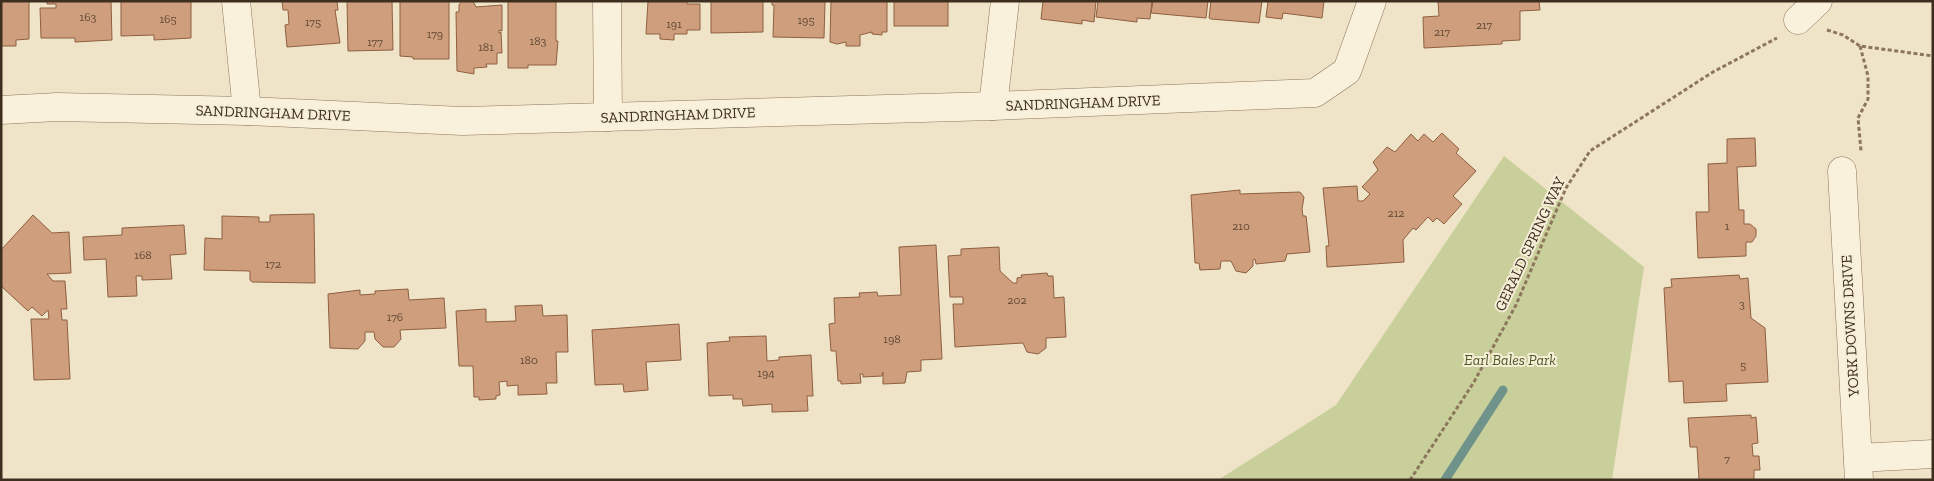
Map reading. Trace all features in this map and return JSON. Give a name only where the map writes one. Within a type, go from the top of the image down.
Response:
[{"type":"street","points":[[236,1],[247,111]]},
{"type":"street","points":[[608,1],[608,117]]},
{"type":"street","points":[[994,106],[1005,1]]},
{"type":"street","name":"SANDRINGHAM DRIVE","points":[[1,110],[58,107],[247,111],[462,121],[994,106],[1315,93],[1347,71],[1372,1]]},
{"type":"street","points":[[1798,20],[1818,1]]},
{"type":"street","name":"YORK DOWNS DRIVE","points":[[1842,172],[1858,469]]},
{"type":"street","points":[[1858,469],[1933,454]]},
{"type":"path","points":[[1798,20],[1843,35],[1860,46],[1933,56]]},
{"type":"path","name":"GERALD SPRING WAY","points":[[1410,480],[1474,382],[1516,305],[1566,188],[1590,151],[1713,72],[1776,39],[1798,20]]},
{"type":"path","points":[[1842,172],[1862,155],[1858,118],[1868,99],[1868,76],[1860,46]]},
{"type":"green space","name":"Earl Bales Park","points":[[1504,156],[1644,267],[1612,480],[1218,480],[1336,405]]},
{"type":"building","points":[[1,1],[29,1],[29,39],[16,40],[16,46],[1,46]]},
{"type":"building","points":[[47,1],[111,1],[112,40],[75,42],[75,38],[41,38],[40,8],[56,8],[56,4],[47,4]]},
{"type":"building","points":[[121,1],[191,1],[191,38],[154,40],[154,35],[121,36]]},
{"type":"building","points":[[282,1],[337,1],[338,10],[335,10],[340,43],[287,47],[285,25],[289,24],[288,10],[283,10]]},
{"type":"building","points":[[347,1],[392,1],[393,50],[348,51]]},
{"type":"building","points":[[400,1],[449,1],[449,59],[413,59],[413,57],[400,56]]},
{"type":"building","points":[[462,1],[473,1],[476,7],[502,5],[502,31],[499,30],[499,33],[501,32],[502,53],[497,53],[497,64],[486,64],[487,67],[474,68],[474,74],[457,71],[456,12],[459,12],[459,5]]},
{"type":"building","points":[[508,1],[556,1],[556,41],[558,41],[556,65],[528,65],[528,68],[508,68]]},
{"type":"building","points":[[648,1],[687,1],[687,4],[700,4],[700,30],[687,30],[687,34],[674,34],[674,40],[660,39],[660,34],[646,34]]},
{"type":"building","points":[[711,1],[763,1],[763,32],[711,33]]},
{"type":"building","points":[[772,1],[825,1],[824,38],[773,37],[774,5],[772,5]]},
{"type":"building","points":[[831,1],[887,1],[887,32],[882,32],[882,35],[872,34],[872,32],[860,35],[860,46],[846,46],[846,42],[837,44],[830,42]]},
{"type":"building","points":[[894,1],[948,1],[948,26],[894,26]]},
{"type":"building","points":[[1043,1],[1096,1],[1094,22],[1082,20],[1082,24],[1041,19]]},
{"type":"building","points":[[1098,1],[1152,1],[1150,19],[1137,18],[1137,22],[1096,17]]},
{"type":"building","points":[[1153,1],[1208,1],[1206,18],[1151,13]]},
{"type":"building","points":[[1211,1],[1262,1],[1259,23],[1211,19],[1209,18]]},
{"type":"building","points":[[1268,1],[1324,1],[1322,18],[1283,13],[1282,19],[1266,17]]},
{"type":"building","points":[[1438,1],[1539,1],[1540,10],[1520,11],[1520,40],[1502,41],[1502,44],[1424,48],[1423,17],[1439,16]]},
{"type":"building","points":[[1442,133],[1459,149],[1456,153],[1476,171],[1453,196],[1462,204],[1444,224],[1437,218],[1433,222],[1428,217],[1416,230],[1413,228],[1403,240],[1404,262],[1327,267],[1326,246],[1329,246],[1323,188],[1357,186],[1358,201],[1363,201],[1370,194],[1362,187],[1378,170],[1373,162],[1387,147],[1395,152],[1411,134],[1418,141],[1424,134],[1433,142]]},
{"type":"building","points":[[1755,138],[1756,166],[1737,167],[1739,210],[1744,210],[1744,224],[1750,224],[1756,229],[1756,236],[1752,242],[1746,242],[1746,256],[1698,258],[1696,212],[1709,212],[1708,164],[1727,163],[1727,139]]},
{"type":"building","points":[[1240,190],[1240,194],[1300,192],[1304,197],[1302,209],[1303,216],[1306,216],[1310,252],[1287,254],[1285,261],[1256,264],[1255,259],[1253,260],[1253,266],[1246,273],[1236,271],[1231,261],[1221,261],[1220,269],[1200,270],[1199,263],[1195,263],[1191,195]]},
{"type":"building","points":[[314,214],[315,283],[252,282],[250,280],[250,271],[204,270],[205,238],[222,239],[222,216],[259,217],[259,222],[270,222],[270,215]]},
{"type":"building","points":[[33,215],[52,233],[69,232],[71,273],[47,274],[53,281],[65,281],[67,309],[61,309],[62,320],[67,320],[70,379],[34,380],[31,319],[49,319],[48,310],[42,316],[32,307],[28,311],[1,286],[1,250]]},
{"type":"building","points":[[184,225],[186,254],[170,255],[172,279],[142,280],[142,276],[136,276],[137,296],[108,297],[106,259],[84,260],[83,237],[122,235],[122,228]]},
{"type":"building","points":[[936,245],[942,359],[921,360],[921,371],[907,372],[905,383],[883,384],[883,372],[882,376],[863,377],[863,374],[860,374],[861,383],[841,384],[841,381],[838,381],[836,351],[831,351],[829,324],[835,323],[834,298],[860,297],[859,293],[877,292],[878,296],[901,295],[899,247]]},
{"type":"building","points":[[999,247],[1000,271],[1013,283],[1017,283],[1017,278],[1022,277],[1021,275],[1047,273],[1048,276],[1053,276],[1054,298],[1064,297],[1066,337],[1046,338],[1046,348],[1038,354],[1027,352],[1023,343],[955,347],[953,304],[963,304],[963,297],[950,297],[948,256],[961,255],[961,249]]},
{"type":"building","points":[[1739,275],[1740,279],[1748,278],[1751,318],[1765,328],[1768,382],[1726,384],[1727,401],[1684,403],[1683,381],[1669,382],[1664,288],[1672,287],[1671,279]]},
{"type":"building","points":[[408,289],[409,300],[444,298],[446,328],[400,330],[401,339],[394,347],[383,347],[375,339],[374,332],[365,332],[365,341],[358,349],[330,348],[328,294],[360,290],[360,295],[375,294],[375,291]]},
{"type":"building","points":[[542,305],[543,316],[567,315],[568,352],[556,352],[557,383],[546,383],[547,394],[518,395],[518,385],[507,386],[507,381],[499,382],[500,395],[496,396],[496,399],[479,400],[479,397],[474,397],[473,366],[459,366],[456,311],[486,309],[486,322],[516,321],[515,306]]},
{"type":"building","points":[[679,324],[681,360],[646,362],[648,390],[624,392],[623,384],[595,385],[592,330]]},
{"type":"building","points":[[766,336],[767,361],[779,360],[779,357],[811,355],[813,396],[807,396],[808,411],[772,412],[772,404],[743,406],[742,399],[733,399],[733,395],[709,396],[707,343],[730,341],[729,337]]},
{"type":"building","points":[[1751,415],[1751,418],[1756,417],[1758,443],[1752,444],[1753,456],[1759,456],[1760,470],[1754,470],[1754,480],[1699,480],[1697,447],[1690,447],[1688,418]]},
{"type":"waterway","points":[[1445,480],[1503,390]]}]
